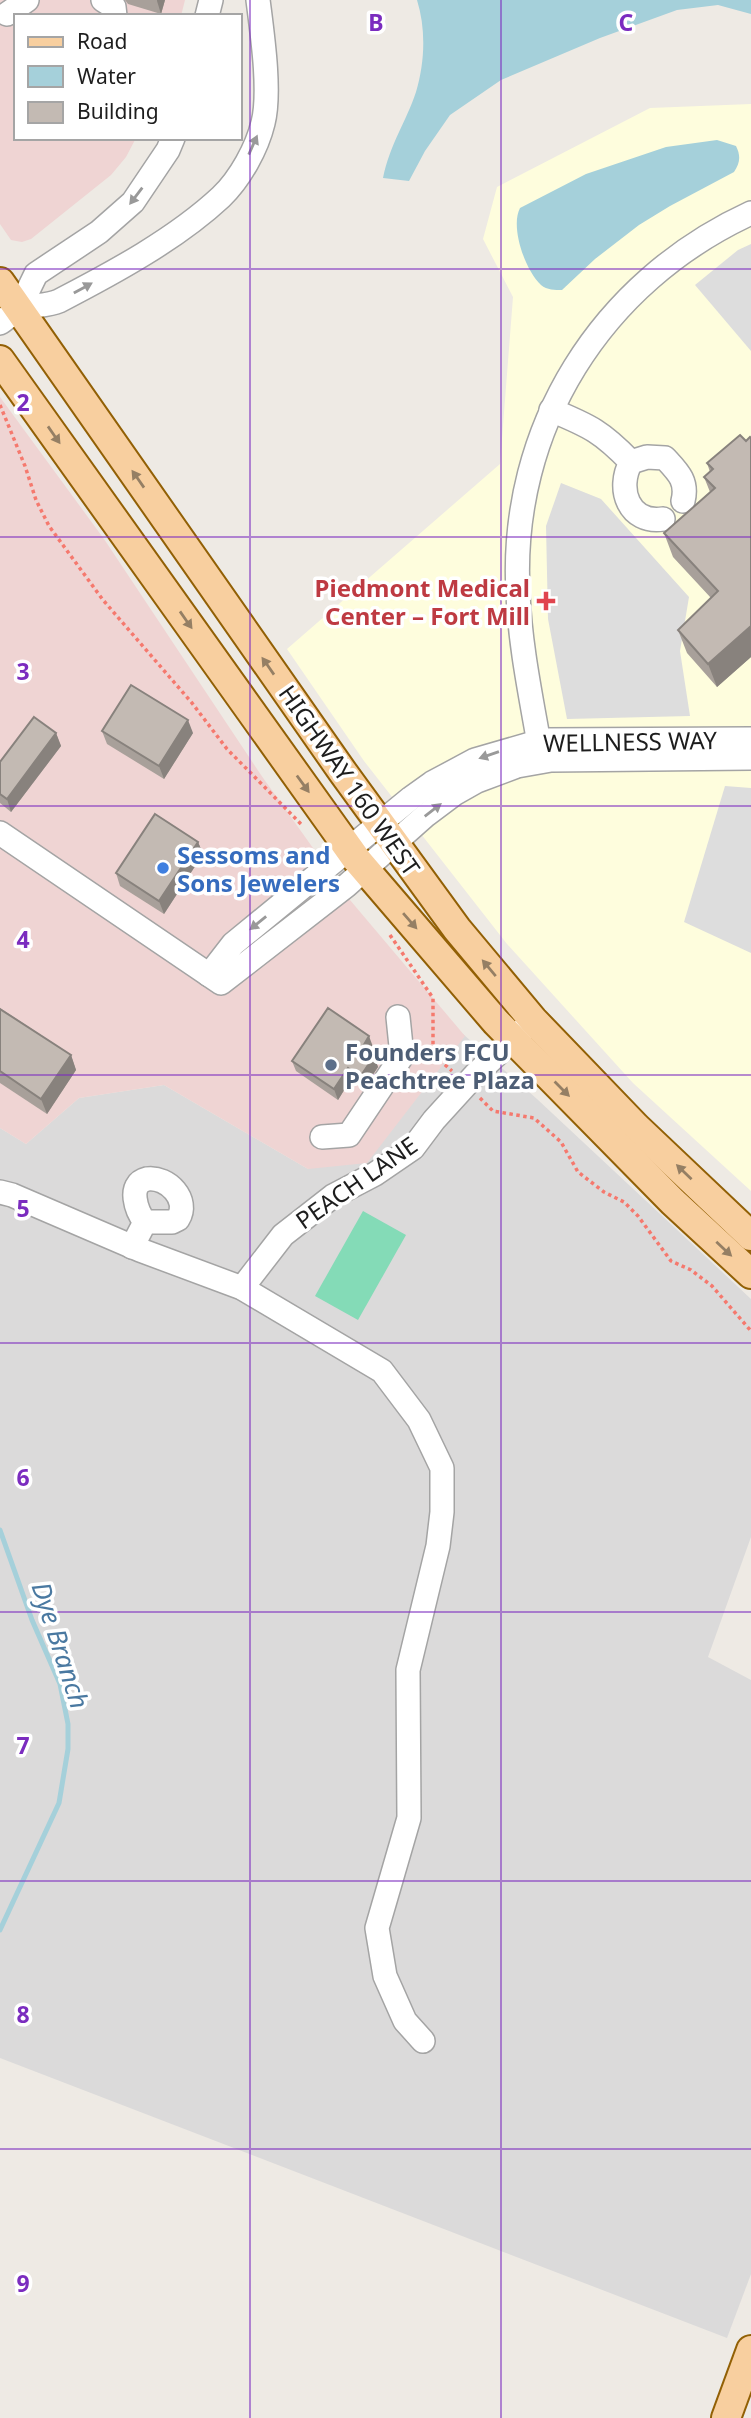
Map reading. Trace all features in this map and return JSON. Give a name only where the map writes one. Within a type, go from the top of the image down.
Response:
[{"type":"main road","name":"HIGHWAY 160 WEST","points":[[0,282],[9,316],[373,846],[457,929],[523,1029],[636,1127],[751,1236]]},
{"type":"main road","name":"HIGHWAY 160 WEST","points":[[0,359],[373,846],[523,1029],[673,1202],[751,1274]]},
{"type":"main road","points":[[726,2418],[751,2350]]},
{"type":"street","points":[[7,13],[27,0]]},
{"type":"street","points":[[103,0],[114,7],[115,14]]},
{"type":"street","points":[[9,316],[55,303],[117,269],[186,226],[223,195],[239,175],[263,122],[263,47],[258,0]]},
{"type":"street","points":[[9,316],[36,274],[99,232],[133,202],[172,140]]},
{"type":"street","points":[[540,751],[517,591],[522,500],[535,450],[551,410],[590,344],[637,292],[679,255],[729,223],[751,213]]},
{"type":"street","points":[[551,410],[597,431],[631,462]]},
{"type":"street","points":[[663,519],[651,521],[626,500],[625,474],[631,462],[647,457],[665,458],[682,477],[685,491],[682,501]]},
{"type":"street","points":[[628,759],[668,750],[707,750],[715,748],[727,739]]},
{"type":"street","name":"WELLNESS WAY","points":[[0,833],[215,979],[373,846],[426,815],[477,780],[517,766],[540,751],[751,739]]},
{"type":"street","name":"WELLNESS WAY","points":[[540,751],[628,759],[751,758]]},
{"type":"street","points":[[322,1137],[349,1135],[402,1056],[398,1017]]},
{"type":"street","name":"PEACH LANE","points":[[242,1288],[283,1236],[333,1196],[376,1174],[413,1148],[466,1085],[523,1029]]},
{"type":"street","points":[[0,1192],[132,1247],[242,1288],[382,1371],[419,1420],[442,1468],[438,1546],[408,1670],[410,1818],[377,1928],[385,1976],[405,2021],[423,2041]]},
{"type":"street","points":[[132,1247],[145,1222]]},
{"type":"path","points":[[0,405],[36,500],[49,526],[103,600],[192,703],[227,749],[305,828]]},
{"type":"path","points":[[389,932],[433,998],[433,1049],[442,1062],[493,1111],[534,1118],[561,1142],[578,1172],[604,1192],[624,1202],[638,1216],[671,1261],[691,1270],[712,1286],[751,1331]]},
{"type":"shaded area","points":[[0,0],[185,0],[182,14],[14,14],[14,140],[135,140],[126,157],[111,175],[31,239],[22,242],[11,240],[0,224]]},
{"type":"shaded area","name":"Piedmont Medical Center – Fort Mill","points":[[751,104],[751,1191],[633,1083],[507,944],[364,761],[287,649],[500,464],[513,297],[483,239],[497,187],[650,108]]},
{"type":"shaded area","points":[[751,244],[751,351],[695,285],[738,250]]},
{"type":"shaded area","points":[[0,397],[104,539],[261,775],[350,900],[465,1036],[367,1163],[308,1169],[164,1085],[79,1098],[26,1144],[0,1128]]},
{"type":"shaded area","points":[[561,483],[601,499],[689,597],[680,651],[690,716],[567,719],[548,619],[546,526]]},
{"type":"shaded area","points":[[725,786],[751,788],[751,953],[684,922]]},
{"type":"shaded area","points":[[463,1034],[537,1099],[751,1299],[751,1537],[708,1657],[751,1680],[751,2274],[727,2338],[0,2058],[0,1128],[26,1144],[79,1098],[164,1085],[308,1169]]},
{"type":"green space","points":[[363,1211],[406,1235],[358,1320],[315,1296]]},
{"type":"water","points":[[417,0],[751,0],[751,14],[718,5],[677,10],[600,38],[501,80],[450,115],[425,151],[409,181],[383,178],[416,92],[421,69],[423,34]]},
{"type":"water","points":[[717,140],[736,146],[739,159],[734,172],[639,225],[595,259],[562,290],[546,288],[535,278],[518,237],[517,216],[520,208],[586,174],[666,147]]},
{"type":"building","points":[[740,435],[746,441],[751,438],[751,626],[708,664],[678,630],[718,591],[664,533],[715,488],[704,477],[713,469],[707,463]]},
{"type":"building","points":[[131,685],[188,720],[159,766],[102,731]]},
{"type":"building","points":[[34,717],[56,733],[7,799],[0,794],[0,762]]},
{"type":"building","points":[[155,814],[198,842],[159,901],[116,873]]},
{"type":"building","name":"Founders FCU Peachtree Plaza","points":[[328,1008],[369,1036],[362,1048],[374,1056],[360,1077],[348,1068],[334,1089],[292,1061]]},
{"type":"building","points":[[0,1009],[71,1055],[41,1099],[0,1071]]},
{"type":"waterway","name":"Dye Branch","points":[[0,1530],[32,1620],[60,1684],[68,1724],[68,1749],[59,1803],[0,1930]]},
{"type":"place","name":"Piedmont Medical Center – Fort Mill","points":[[546,601]]},
{"type":"place","name":"Sessoms and Sons Jewelers","points":[[163,868]]},
{"type":"place","name":"Founders FCU Peachtree Plaza","points":[[331,1065]]}]
